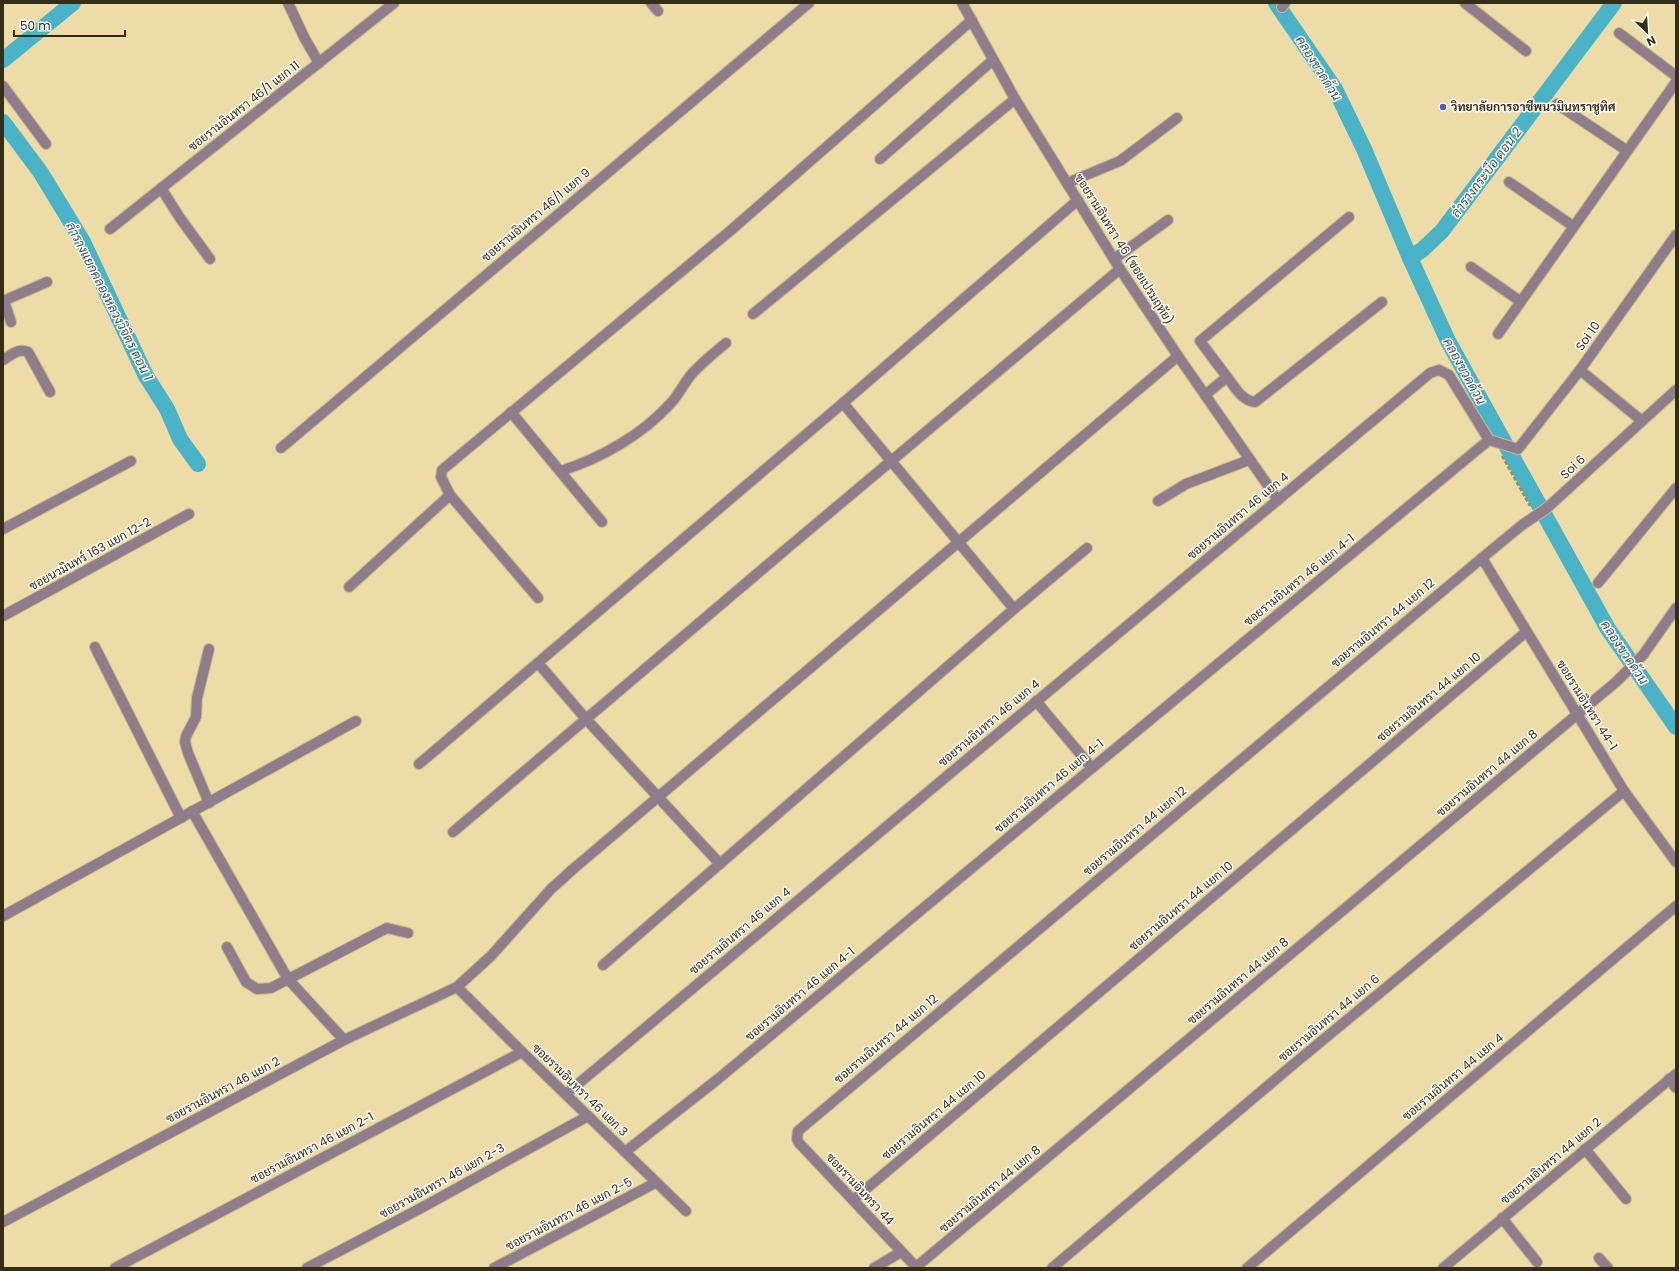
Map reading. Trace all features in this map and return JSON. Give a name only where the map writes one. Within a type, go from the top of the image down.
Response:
[{"type":"street","points":[[288,3],[305,39],[319,63]]},
{"type":"street","name":"ซอยรามอินทรา 46/1 แยก 11","points":[[110,229],[394,3]]},
{"type":"street","points":[[651,3],[658,11]]},
{"type":"street","name":"ซอยรามอินทรา 46/1 แยก 9","points":[[281,448],[809,3]]},
{"type":"street","name":"ซอยรามอินทรา 46 (ซอยเปรมฤทัย)","points":[[962,3],[1015,99],[1120,269],[1249,460],[1278,500]]},
{"type":"street","points":[[1465,3],[1526,51]]},
{"type":"street","points":[[538,598],[450,495],[441,478],[442,470],[510,412],[730,231],[972,20]]},
{"type":"street","points":[[1619,33],[1676,76]]},
{"type":"street","points":[[880,159],[993,60]]},
{"type":"street","points":[[1498,334],[1626,150],[1676,82]]},
{"type":"street","points":[[3,86],[46,144]]},
{"type":"street","points":[[753,314],[1015,99]]},
{"type":"street","points":[[1557,104],[1626,150]]},
{"type":"street","points":[[1067,183],[1120,161],[1177,118]]},
{"type":"street","points":[[1510,182],[1573,226]]},
{"type":"street","points":[[161,188],[180,218],[210,259]]},
{"type":"street","points":[[419,764],[843,403],[1078,200]]},
{"type":"street","points":[[1349,216],[1200,341],[1244,398],[1249,401],[1256,402],[1382,302]]},
{"type":"street","points":[[1114,259],[1168,220]]},
{"type":"street","name":"Soi 10","points":[[1492,441],[1518,449],[1580,370],[1676,235]]},
{"type":"street","points":[[1471,267],[1520,301]]},
{"type":"street","points":[[453,832],[1120,269]]},
{"type":"street","points":[[11,322],[3,301],[46,282]]},
{"type":"street","points":[[561,471],[576,466],[636,434],[670,404],[690,375],[726,343]]},
{"type":"street","points":[[3,360],[18,351],[23,350],[28,352],[50,392]]},
{"type":"street","name":"ซอยรามอินทรา 46 แยก 2","points":[[3,1222],[344,1040],[457,987],[474,973],[506,941],[551,889],[1178,356]]},
{"type":"street","name":"ซอยรามอินทรา 46 แยก 4","points":[[566,1094],[1430,373],[1439,370],[1449,375],[1492,441]]},
{"type":"street","points":[[1580,370],[1642,421]]},
{"type":"street","points":[[1205,395],[1227,377]]},
{"type":"street","name":"Soi 6","points":[[1482,558],[1547,508],[1676,390]]},
{"type":"street","points":[[843,403],[1014,609]]},
{"type":"street","points":[[510,412],[561,471],[602,522]]},
{"type":"street","name":"ซอยรามอินทรา 46 แยก 4-1","points":[[625,1152],[718,1079],[1092,768],[1492,441]]},
{"type":"street","points":[[3,529],[131,460]]},
{"type":"street","points":[[1158,501],[1186,484],[1249,460]]},
{"type":"street","points":[[1598,583],[1676,488]]},
{"type":"street","points":[[350,587],[450,495]]},
{"type":"street","name":"ซอยนวมินทร์ 163 แยก 12-2","points":[[3,616],[189,514]]},
{"type":"street","points":[[603,964],[1014,609],[1087,548]]},
{"type":"street","name":"ซอยรามอินทรา 44-1","points":[[1482,558],[1624,791],[1676,862]]},
{"type":"street","name":"ซอยรามอินทรา 44 แยก 12","points":[[804,1125],[1482,558]]},
{"type":"street","name":"ซอยรามอินทรา 44 แยก 8","points":[[916,1268],[1616,682],[1643,655],[1676,608]]},
{"type":"street","name":"ซอยรามอินทรา 44 แยก 10","points":[[853,1200],[1526,632]]},
{"type":"street","points":[[95,647],[181,818]]},
{"type":"street","points":[[209,649],[197,698],[196,717],[186,736],[185,742],[188,753],[209,803]]},
{"type":"street","points":[[538,663],[586,719],[720,864]]},
{"type":"street","points":[[1036,701],[1092,768]]},
{"type":"street","points":[[3,916],[356,721]]},
{"type":"street","name":"ซอยรามอินทรา 44 แยก 6","points":[[1052,1268],[1624,791]]},
{"type":"street","points":[[192,811],[288,979],[344,1040]]},
{"type":"street","name":"ซอยรามอินทรา 44 แยก 4","points":[[1247,1268],[1676,906]]},
{"type":"street","points":[[226,947],[246,982],[257,989],[270,988],[387,928],[408,933]]},
{"type":"street","name":"ซอยรามอินทรา 46 แยก 3","points":[[457,987],[686,1211]]},
{"type":"street","name":"ซอยรามอินทรา 46 แยก 2-1","points":[[115,1268],[522,1052]]},
{"type":"street","points":[[1672,1076],[1676,1088]]},
{"type":"street","name":"ซอยรามอินทรา 44 แยก 2","points":[[1443,1268],[1672,1076]]},
{"type":"street","name":"ซอยรามอินทรา 46 แยก 2-3","points":[[307,1268],[423,1207],[588,1116]]},
{"type":"street","name":"ซอยรามอินทรา 44","points":[[804,1125],[796,1134],[799,1143],[916,1268]]},
{"type":"street","points":[[1585,1149],[1626,1199]]},
{"type":"street","name":"ซอยรามอินทรา 46 แยก 2-5","points":[[494,1268],[656,1183]]},
{"type":"street","points":[[1502,1218],[1537,1262]]},
{"type":"street","points":[[874,1268],[901,1252]]},
{"type":"street","points":[[1600,1258],[1608,1268]]},
{"type":"path","points":[[1492,441],[1535,516]]},
{"type":"waterway","points":[[3,60],[73,3]]},
{"type":"waterway","name":"คลองขวดด้วน","points":[[1276,3],[1335,89],[1364,149],[1410,258],[1448,341],[1608,629],[1676,727]]},
{"type":"waterway","name":"ลำรางกระบือ ตอน 2","points":[[1410,258],[1422,250],[1442,231],[1614,3]]},
{"type":"waterway","name":"ลำรางแยกคลองหลวงวิจิตร ตอน 1","points":[[3,122],[41,173],[83,242],[146,376],[167,409],[180,439],[198,464]]},
{"type":"place","name":"วิทยาลัยการอาชีพนวมินทราชูทิศ","points":[[1443,107]]}]
